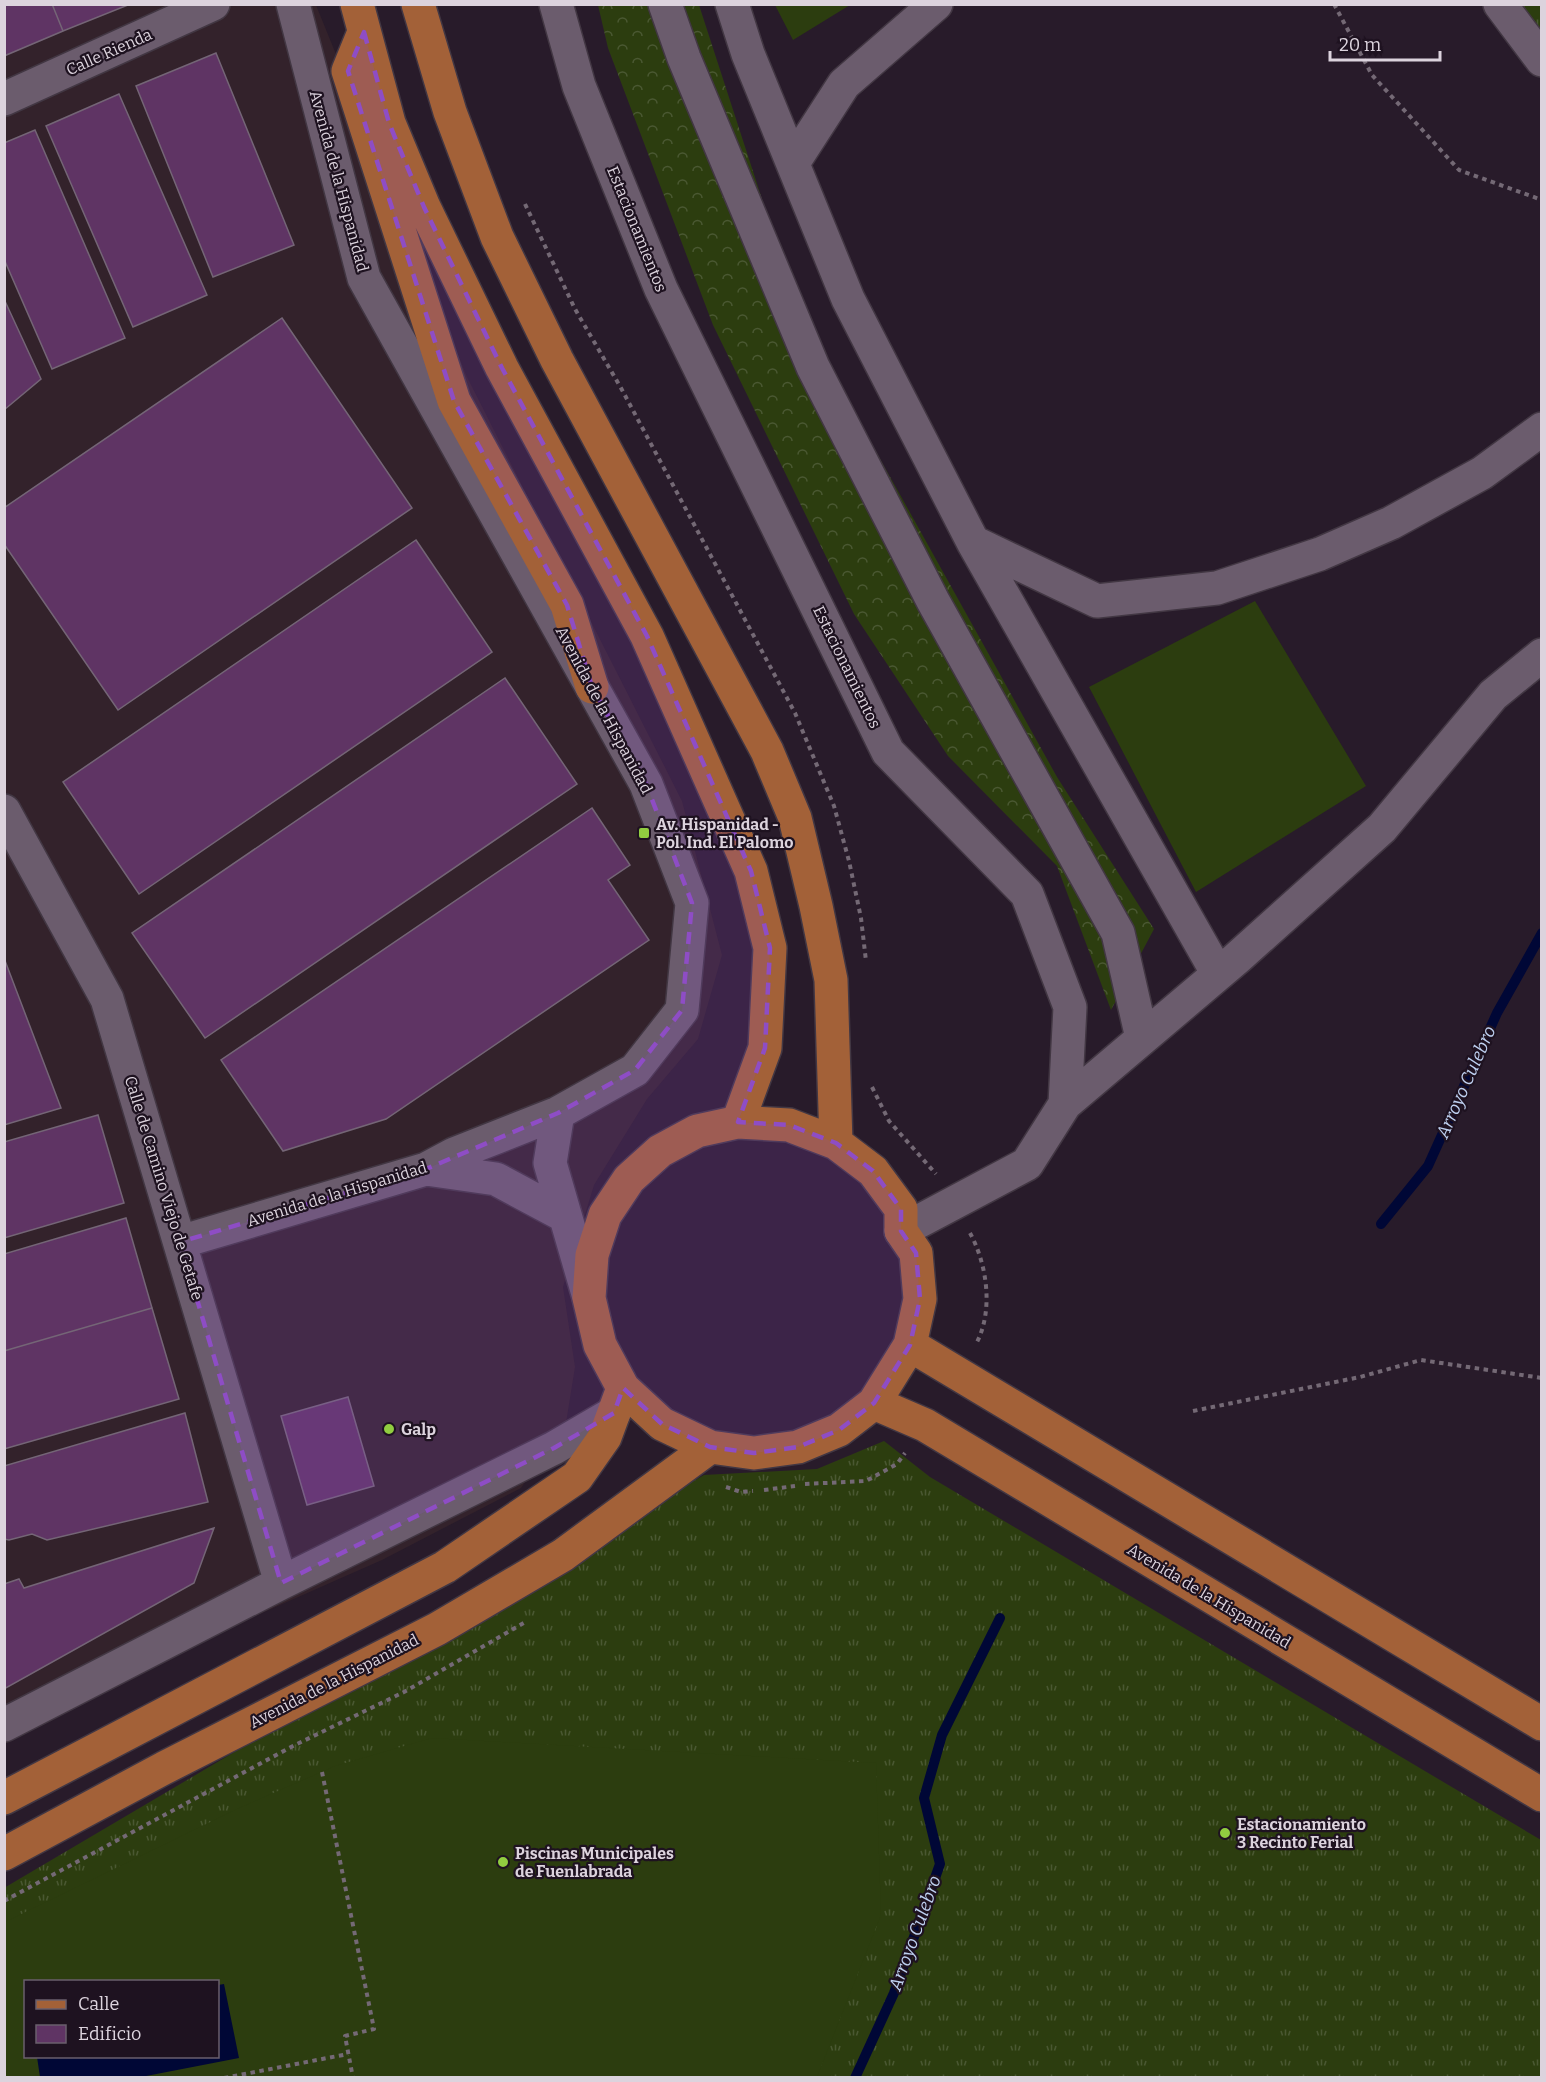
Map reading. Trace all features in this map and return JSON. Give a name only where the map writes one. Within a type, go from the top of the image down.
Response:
[{"type":"main road","points":[[418,4],[450,112],[497,237],[557,360],[767,751],[795,818],[831,980],[836,1143]]},
{"type":"main road","points":[[360,18],[348,71],[454,400],[567,605],[592,687]]},
{"type":"main road","points":[[360,18],[389,123],[424,207],[502,368],[646,636],[751,871],[770,948],[767,1026],[765,1048],[738,1122]]},
{"type":"main road","points":[[4,1798],[445,1567],[577,1477],[605,1437],[619,1400],[600,1345],[590,1298],[592,1255],[605,1215],[628,1179],[660,1151],[697,1131],[738,1122],[789,1125],[836,1143],[873,1171],[901,1209],[901,1231],[916,1253],[920,1299],[910,1345],[874,1403],[839,1430],[798,1447],[754,1453],[710,1447],[619,1400]]},
{"type":"main road","points":[[910,1345],[1542,1724]]},
{"type":"main road","name":"Avenida de la Hispanidad","points":[[874,1403],[925,1425],[1542,1795]]},
{"type":"main road","name":"Avenida de la Hispanidad","points":[[4,1854],[164,1768],[447,1624],[563,1556],[710,1447]]},
{"type":"street","name":"Calle Rienda","points":[[4,99],[213,4]]},
{"type":"street","name":"Avenida de la Hispanidad","points":[[180,1242],[426,1169],[454,1154],[558,1113],[635,1070],[682,1010],[692,903],[646,784],[364,278],[293,4]]},
{"type":"street","name":"Estacionamientos","points":[[556,4],[579,86],[661,289],[888,752],[1027,894],[1070,1007],[1065,1104],[1027,1164],[901,1231]]},
{"type":"street","points":[[665,4],[684,58],[813,367],[933,601],[1118,933],[1142,1038]]},
{"type":"street","points":[[732,4],[748,54],[848,299],[973,542],[1218,974]]},
{"type":"street","points":[[793,163],[844,84],[936,4]]},
{"type":"street","points":[[1500,4],[1542,60]]},
{"type":"street","points":[[973,542],[1097,601],[1217,588],[1320,554],[1391,523],[1482,473],[1542,429]]},
{"type":"street","points":[[1065,1104],[1218,974],[1382,828],[1493,695],[1542,655]]},
{"type":"street","name":"Calle de Camino Viejo de Getafe","points":[[4,812],[108,999],[281,1583]]},
{"type":"street","points":[[558,1113],[550,1162],[590,1298]]},
{"type":"street","points":[[426,1169],[496,1179],[565,1216]]},
{"type":"street","points":[[4,1725],[281,1583],[554,1448],[619,1400]]},
{"type":"path","points":[[1334,4],[1372,75],[1459,170],[1542,200]]},
{"type":"path","points":[[1193,1411],[1360,1377],[1421,1360],[1542,1378]]},
{"type":"path","points":[[322,1772],[374,2030],[345,2036],[353,2078]]},
{"type":"path","points":[[224,2078],[348,2054]]},
{"type":"highlighted area","points":[[364,32],[389,123],[424,207],[502,368],[647,636],[751,871],[770,948],[765,1048],[738,1122],[789,1125],[836,1143],[873,1171],[901,1209],[901,1231],[916,1253],[920,1299],[910,1345],[874,1403],[839,1430],[798,1447],[754,1453],[710,1447],[662,1424],[623,1388],[614,1413],[554,1448],[281,1583],[180,1242],[426,1169],[558,1113],[635,1070],[682,1010],[692,903],[646,784],[592,687],[567,605],[454,401],[348,71]]},
{"type":"shaded area","points":[[5,5],[316,5],[467,377],[682,801],[722,955],[698,1039],[647,1099],[594,1185],[563,1287],[575,1367],[566,1423],[521,1488],[382,1560],[221,1631],[5,1744]]},
{"type":"shaded area","points":[[224,1984],[239,2058],[141,2077],[40,2077],[37,2058],[219,2058],[219,1985]]},
{"type":"green space","points":[[598,5],[699,5],[799,313],[1057,777],[1154,929],[1111,1010],[1057,866],[948,756],[854,614],[713,325],[608,48]]},
{"type":"green space","points":[[775,5],[850,5],[793,40]]},
{"type":"green space","points":[[1521,5],[1541,5],[1541,31]]},
{"type":"green space","points":[[1255,601],[1366,786],[1196,892],[1089,687]]},
{"type":"green space","points":[[884,1441],[930,1477],[1541,1840],[1541,2077],[5,2077],[4,1888],[704,1475],[817,1469]]},
{"type":"green space","name":"Piscinas Municipales de Fuenlabrada","points":[[432,1738],[876,1763],[881,1915],[817,2077],[5,2078],[5,1922],[237,1809],[335,1766]]},
{"type":"building","points":[[4,4],[52,4],[63,31],[4,56]]},
{"type":"building","points":[[52,4],[128,4],[128,5],[63,31]]},
{"type":"building","points":[[216,53],[294,245],[213,277],[136,86]]},
{"type":"building","points":[[119,94],[207,295],[133,327],[46,126]]},
{"type":"building","points":[[35,130],[125,338],[52,369],[4,259],[4,143]]},
{"type":"building","points":[[4,299],[41,379],[4,410]]},
{"type":"building","points":[[282,318],[412,508],[118,710],[4,544],[4,508]]},
{"type":"building","points":[[416,540],[492,652],[139,894],[63,782]]},
{"type":"building","points":[[505,678],[577,784],[205,1038],[132,933]]},
{"type":"building","points":[[592,808],[630,865],[608,880],[649,940],[386,1119],[283,1151],[221,1060]]},
{"type":"building","points":[[4,958],[61,1108],[4,1125]]},
{"type":"building","points":[[98,1115],[124,1203],[4,1238],[4,1142]]},
{"type":"building","points":[[126,1218],[152,1308],[4,1351],[4,1254]]},
{"type":"building","points":[[152,1308],[179,1399],[4,1449],[4,1351]]},
{"type":"building","points":[[348,1397],[374,1486],[307,1505],[281,1416]]},
{"type":"building","points":[[185,1413],[208,1502],[47,1540],[32,1534],[9,1540],[4,1539],[4,1466]]},
{"type":"building","points":[[214,1528],[194,1583],[4,1689],[4,1584],[19,1579],[24,1588]]},
{"type":"waterway","name":"Arroyo Culebro","points":[[1381,1224],[1428,1166],[1497,1013],[1542,933]]},
{"type":"waterway","name":"Arroyo Culebro","points":[[855,2078],[894,1993],[940,1864],[924,1798],[942,1735],[1000,1618]]},
{"type":"place","name":"Av. Hispanidad - Pol. Ind. El Palomo","points":[[644,833]]},
{"type":"place","name":"Galp","points":[[389,1429]]},
{"type":"place","name":"Estacionamiento 3 Recinto Ferial","points":[[1225,1833]]},
{"type":"place","name":"Piscinas Municipales de Fuenlabrada","points":[[503,1862]]}]
